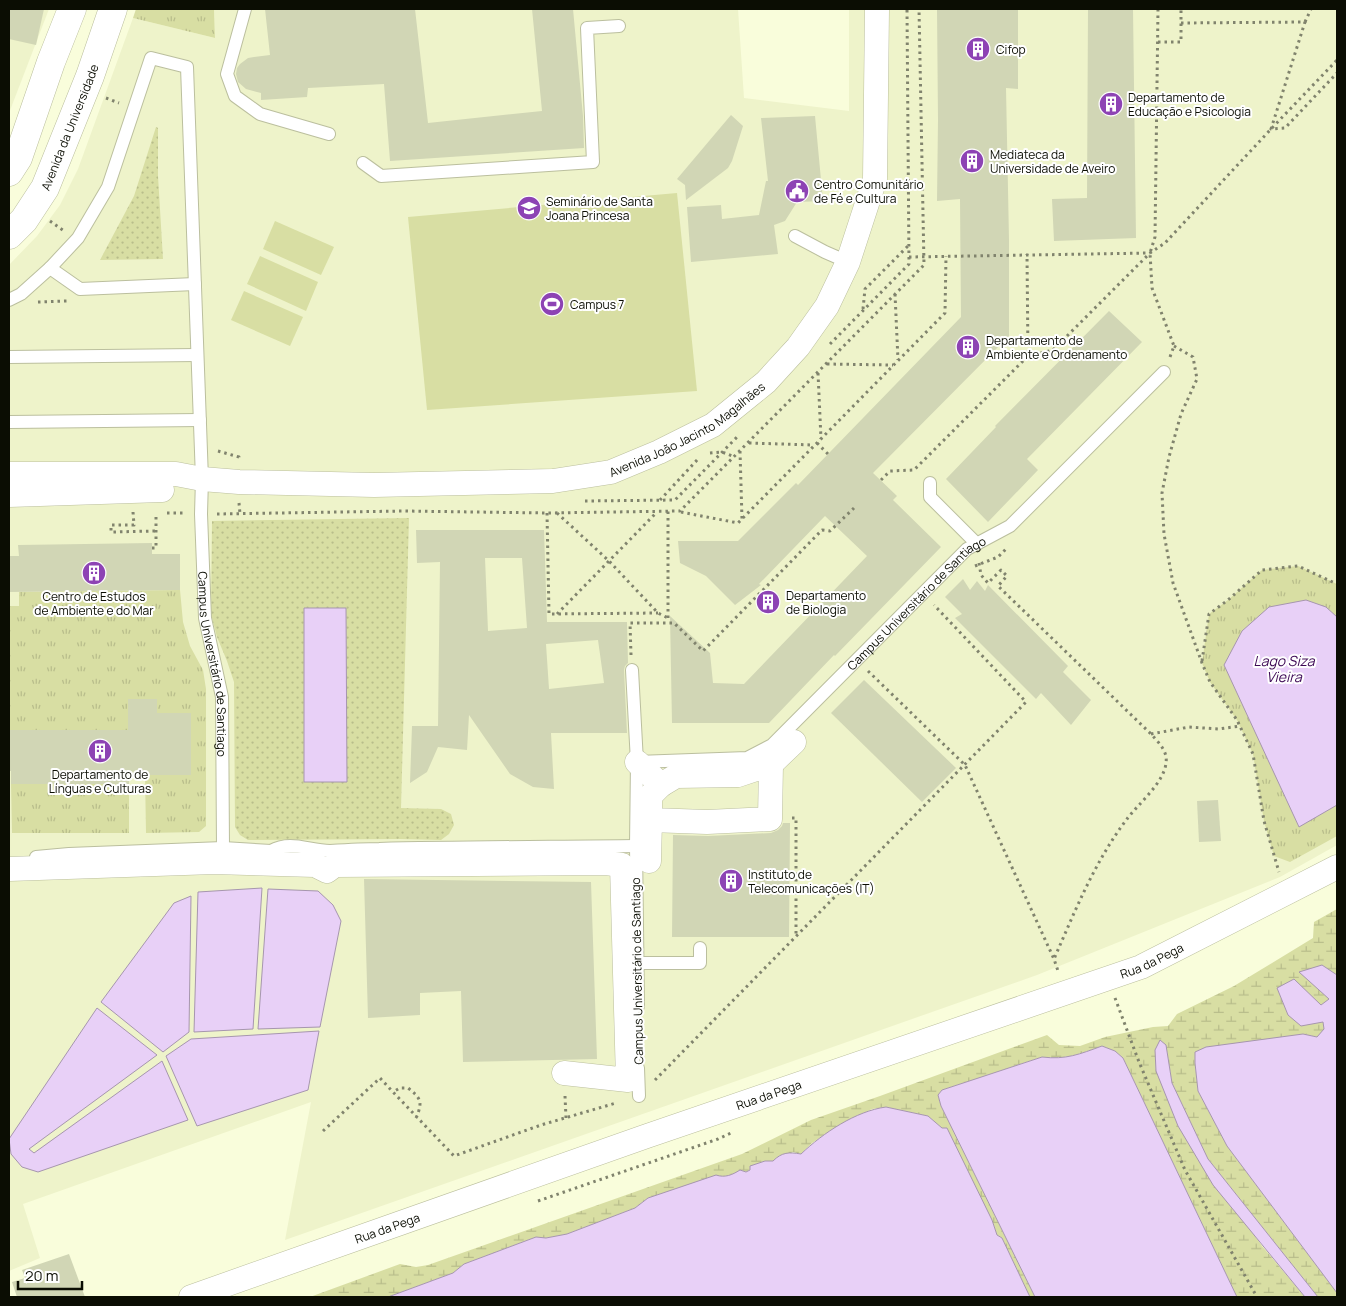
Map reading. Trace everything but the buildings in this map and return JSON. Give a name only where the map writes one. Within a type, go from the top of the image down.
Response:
[{"type":"main road","points":[[9,172],[18,158],[51,62],[72,9]]},
{"type":"main road","name":"Avenida da Universidade","points":[[9,235],[24,220],[45,188],[90,76],[113,9]]},
{"type":"street","name":"Avenida João Jacinto Magalhães","points":[[9,495],[177,489],[202,499],[239,482],[384,485],[554,481],[611,472],[659,452],[712,425],[766,382],[798,348],[827,306],[848,262],[875,180],[877,9]]},
{"type":"street","name":"Avenida João Jacinto Magalhães","points":[[9,474],[176,474],[202,499]]},
{"type":"street","points":[[642,854],[650,820],[650,796],[661,785],[676,776],[738,775],[771,764],[794,742]]},
{"type":"street","points":[[637,762],[661,785]]},
{"type":"street","points":[[650,820],[708,822],[770,819],[771,764]]},
{"type":"street","points":[[9,869],[214,862],[315,865],[327,871],[335,865],[606,867],[622,864],[625,1085],[564,1073]]},
{"type":"street","name":"Rua da Pega","points":[[191,1297],[647,1136],[1141,967],[1337,867]]},
{"type":"lane","points":[[245,9],[227,74],[235,96],[260,114],[329,134]]},
{"type":"lane","points":[[363,163],[381,176],[593,162],[587,28],[619,26]]},
{"type":"lane","name":"Campus Universitário de Santiago","points":[[50,268],[78,238],[108,187],[151,58],[186,67],[200,420],[205,618],[222,697],[223,848]]},
{"type":"lane","points":[[795,236],[848,262]]},
{"type":"lane","points":[[9,300],[21,294],[50,268],[80,289],[195,284]]},
{"type":"lane","points":[[9,357],[197,355]]},
{"type":"lane","name":"Campus Universitário de Santiago","points":[[637,762],[747,758],[772,744],[967,549],[1010,526],[1164,372]]},
{"type":"lane","points":[[9,422],[200,420]]},
{"type":"lane","points":[[930,483],[930,497],[977,544]]},
{"type":"lane","name":"Campus Universitário de Santiago","points":[[625,1085],[637,963],[642,854],[632,670]]},
{"type":"lane","points":[[9,859],[69,854],[223,848],[271,851],[279,846],[306,846],[316,850],[642,854]]},
{"type":"lane","points":[[637,963],[700,963],[700,948]]},
{"type":"path","points":[[825,349],[909,264],[907,9]]},
{"type":"path","points":[[680,511],[924,265],[919,9]]},
{"type":"path","points":[[1158,9],[1155,236],[1150,253],[1152,288],[1174,346],[1194,357],[1197,379],[1181,414],[1169,457],[1162,493],[1164,534],[1173,583],[1202,662],[1210,682],[1237,720],[1252,754],[1264,821],[1285,894]]},
{"type":"path","points":[[1158,42],[1181,42],[1181,9]]},
{"type":"path","points":[[1271,129],[1305,22],[1311,9]]},
{"type":"path","points":[[1181,23],[1305,22]]},
{"type":"path","points":[[881,480],[890,471],[914,470],[1028,356],[1053,350],[1150,253],[1165,243],[1337,60]]},
{"type":"path","points":[[1271,129],[1285,128],[1337,73]]},
{"type":"path","points":[[44,217],[64,231]]},
{"type":"path","points":[[863,310],[865,289],[909,245]]},
{"type":"path","points":[[909,257],[1150,253]]},
{"type":"path","points":[[1027,254],[1028,356]]},
{"type":"path","points":[[202,499],[240,514],[403,511],[556,513],[680,511],[738,524],[945,313],[946,256]]},
{"type":"path","points":[[895,294],[898,360]]},
{"type":"path","points":[[1164,372],[1174,346]]},
{"type":"path","points":[[826,364],[894,365]]},
{"type":"path","points":[[818,372],[820,439]]},
{"type":"path","points":[[582,501],[675,500],[743,432]]},
{"type":"path","points":[[748,443],[816,444],[828,454]]},
{"type":"path","points":[[212,450],[239,457]]},
{"type":"path","points":[[740,451],[742,520]]},
{"type":"path","points":[[660,500],[704,453],[722,452],[735,457]]},
{"type":"path","points":[[149,513],[156,513],[202,499],[239,502]]},
{"type":"path","points":[[630,637],[630,623],[674,623],[703,651],[822,530],[830,531],[854,508]]},
{"type":"path","points":[[557,614],[657,511]]},
{"type":"path","points":[[668,511],[668,623]]},
{"type":"path","points":[[134,512],[134,525],[111,525],[111,532],[156,531]]},
{"type":"path","points":[[124,513],[141,513]]},
{"type":"path","points":[[152,548],[156,548],[156,513]]},
{"type":"path","points":[[547,513],[549,614],[658,612]]},
{"type":"path","points":[[556,513],[609,561],[658,612],[668,618]]},
{"type":"path","points":[[979,564],[981,575],[988,583],[1001,570],[1008,576],[998,586],[1150,734],[1164,751],[1166,763],[1161,778],[1127,819],[1106,851],[1054,959]]},
{"type":"path","points":[[1202,662],[1208,614],[1228,600],[1262,570],[1298,566],[1337,584]]},
{"type":"path","points":[[323,1131],[380,1078],[454,1156],[541,1125],[608,1105],[625,1085],[796,936],[1026,702],[932,603]]},
{"type":"path","points":[[857,660],[965,765],[1054,959],[1065,993]]},
{"type":"path","points":[[1150,734],[1189,727],[1219,729],[1240,726]]},
{"type":"path","points":[[770,819],[796,818],[796,936]]},
{"type":"path","points":[[1107,979],[1139,1062],[1185,1170],[1256,1297]]},
{"type":"path","points":[[608,1105],[625,1085]]},
{"type":"path","points":[[393,1092],[400,1088],[408,1088],[420,1099],[421,1105],[416,1118]]},
{"type":"shaded area","points":[[9,9],[49,9],[9,113]]},
{"type":"shaded area","points":[[214,9],[738,9],[744,98],[849,111],[849,9],[1337,9],[1337,845],[1280,877],[1037,975],[285,1240],[311,1102],[23,1204],[40,1258],[9,1271],[9,265],[37,236],[60,205],[78,169],[133,18],[215,38]]},
{"type":"green space","points":[[136,9],[214,9],[215,38],[133,18]]},
{"type":"green space","points":[[156,127],[158,128],[158,176],[163,259],[100,260],[134,196]]},
{"type":"green space","name":"Campus 7","points":[[677,193],[697,391],[427,410],[408,217]]},
{"type":"green space","points":[[275,221],[334,247],[321,275],[263,249]]},
{"type":"green space","points":[[260,256],[318,282],[306,311],[247,284]]},
{"type":"green space","points":[[244,291],[303,317],[290,346],[231,320]]},
{"type":"green space","points":[[409,518],[401,808],[441,809],[451,814],[454,825],[449,834],[441,840],[248,840],[240,835],[235,827],[234,682],[217,637],[211,614],[212,521]]},
{"type":"green space","name":"Lago Siza Vieira","points":[[1298,566],[1337,584],[1337,836],[1290,862],[1274,856],[1264,821],[1253,754],[1237,720],[1210,682],[1202,663],[1209,614],[1262,570]]},
{"type":"green space","points":[[180,590],[183,622],[190,646],[203,670],[206,689],[206,826],[199,832],[146,833],[145,775],[190,713],[157,713],[128,730],[9,730],[9,606],[19,606],[19,592]]},
{"type":"green space","points":[[11,784],[129,784],[129,833],[12,833]]},
{"type":"green space","points":[[1337,909],[1337,975],[1322,965],[1329,1000],[1321,1005],[1325,1029],[1317,1037],[1303,1034],[1195,1052],[1195,1063],[1198,1091],[1227,1146],[1337,1293],[1337,1297],[1318,1297],[1208,1159],[1172,1083],[1166,1045],[1178,1126],[1262,1246],[1305,1297],[1237,1297],[1123,1058],[1115,1051],[1102,1046],[1066,1057],[1042,1057],[942,1090],[938,1095],[941,1106],[1035,1297],[1030,1297],[1002,1238],[997,1235],[992,1220],[942,1128],[928,1116],[886,1107],[872,1109],[835,1128],[812,1143],[801,1154],[793,1152],[773,1161],[765,1161],[746,1172],[740,1170],[731,1176],[721,1177],[648,1198],[635,1208],[567,1234],[546,1238],[536,1237],[464,1264],[453,1273],[388,1297],[310,1297],[400,1264],[416,1267],[428,1265],[742,1154],[811,1120],[1047,1035],[1059,1045],[1080,1046],[1105,1037],[1153,1027],[1168,1026],[1177,1014],[1234,986],[1313,938],[1314,922]]},
{"type":"water","name":"Lago Siza Vieira","points":[[1306,600],[1326,607],[1337,617],[1337,805],[1299,827],[1224,665],[1242,631],[1269,607]]},
{"type":"water","points":[[304,608],[346,608],[347,782],[304,782]]},
{"type":"water","points":[[262,888],[253,1029],[194,1032],[198,892]]},
{"type":"water","points":[[268,889],[318,891],[333,905],[341,921],[320,1027],[258,1029]]},
{"type":"water","points":[[191,896],[189,1032],[163,1052],[101,1002],[174,903]]},
{"type":"water","points":[[1322,965],[1337,975],[1337,1293],[1227,1146],[1198,1091],[1195,1063],[1195,1052],[1206,1047],[1303,1034],[1317,1037],[1324,1029],[1323,1022],[1301,1026],[1288,1015],[1277,988],[1294,979],[1321,1005],[1329,999],[1299,972]]},
{"type":"water","points":[[97,1008],[157,1055],[29,1149],[34,1153],[162,1061],[188,1120],[38,1172],[22,1167],[11,1154],[9,1139]]},
{"type":"water","points":[[319,1031],[308,1090],[197,1126],[166,1056],[191,1039]]},
{"type":"water","points":[[1160,1040],[1166,1045],[1172,1083],[1208,1159],[1318,1297],[1305,1297],[1213,1185],[1178,1126],[1156,1071],[1155,1050]]},
{"type":"water","points":[[1102,1046],[1115,1051],[1123,1058],[1237,1297],[1035,1297],[941,1106],[938,1095],[942,1090],[1042,1057],[1066,1057]]},
{"type":"water","points":[[886,1107],[928,1116],[942,1128],[947,1128],[992,1220],[997,1235],[1002,1238],[1030,1297],[388,1297],[453,1273],[464,1264],[536,1237],[546,1238],[567,1234],[635,1208],[648,1198],[716,1175],[728,1176],[740,1170],[746,1172],[750,1170],[750,1166],[765,1161],[773,1161],[786,1153],[801,1154],[819,1138],[840,1124],[863,1113]]},
{"type":"place","name":"Cifop","points":[[978,49]]},
{"type":"place","name":"Departamento de Educação e Psicologia","points":[[1111,104]]},
{"type":"place","name":"Mediateca da Universidade de Aveiro","points":[[972,161]]},
{"type":"place","name":"Centro Comunitário de Fé e Cultura","points":[[797,191]]},
{"type":"place","name":"Seminário de Santa Joana Princesa","points":[[529,208]]},
{"type":"place","name":"Campus 7","points":[[552,304]]},
{"type":"place","name":"Departamento de Ambiente e Ordenamento","points":[[968,347]]},
{"type":"place","name":"Centro de Estudos de Ambiente e do Mar","points":[[94,573]]},
{"type":"place","name":"Departamento de Biologia","points":[[768,602]]},
{"type":"place","name":"Departamento de Línguas e Culturas","points":[[100,751]]},
{"type":"place","name":"Instituto de Telecomunicações (IT)","points":[[731,881]]}]
